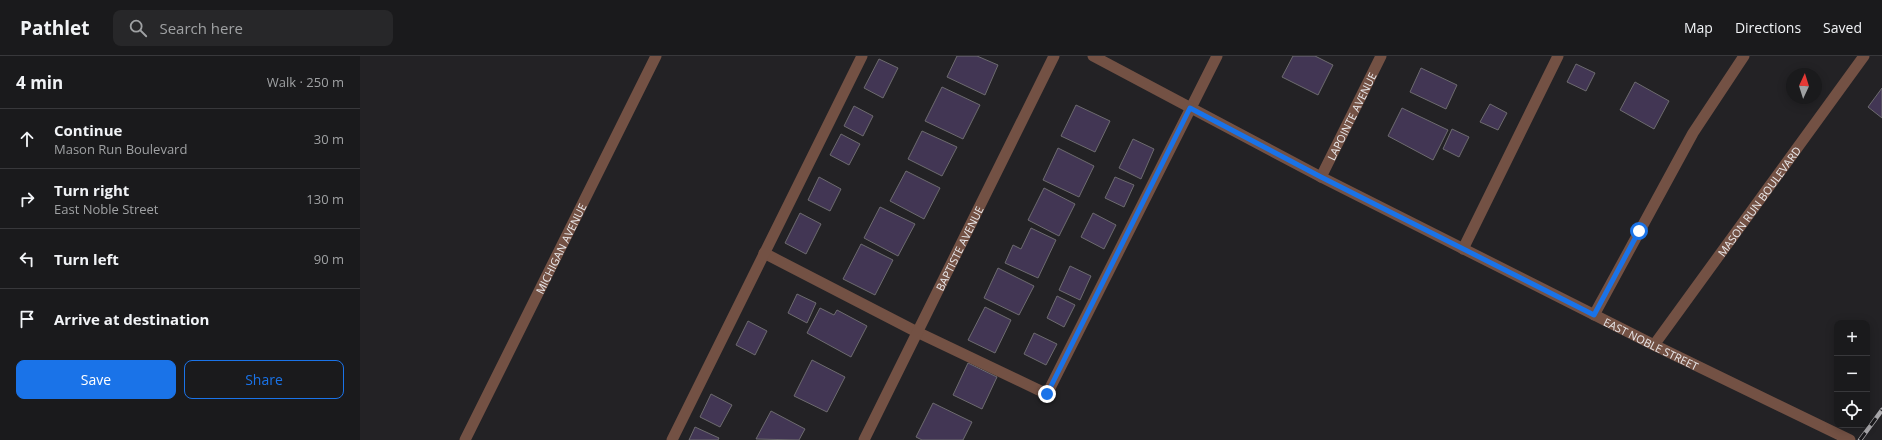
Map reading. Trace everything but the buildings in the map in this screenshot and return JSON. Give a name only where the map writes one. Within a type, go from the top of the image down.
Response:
[{"type":"street","name":"MICHIGAN AVENUE","points":[[465,440],[656,56]]},
{"type":"street","points":[[672,440],[862,56]]},
{"type":"street","name":"BAPTISTE AVENUE","points":[[864,440],[1054,56]]},
{"type":"street","name":"EAST NOBLE STREET","points":[[1093,56],[1321,177],[1654,345],[1850,440]]},
{"type":"street","points":[[764,253],[917,332],[1047,394],[1217,56]]},
{"type":"street","name":"LAPOINTE AVENUE","points":[[1321,177],[1382,56]]},
{"type":"street","points":[[1463,249],[1558,56]]},
{"type":"street","points":[[1594,315],[1693,132],[1744,56]]},
{"type":"street","name":"MASON RUN BOULEVARD","points":[[1654,345],[1864,56]]},
{"type":"railway","points":[[1860,440],[1882,410]]},
{"type":"route","points":[[1047,394],[1190,108],[1321,177],[1594,315],[1639,231]]}]
